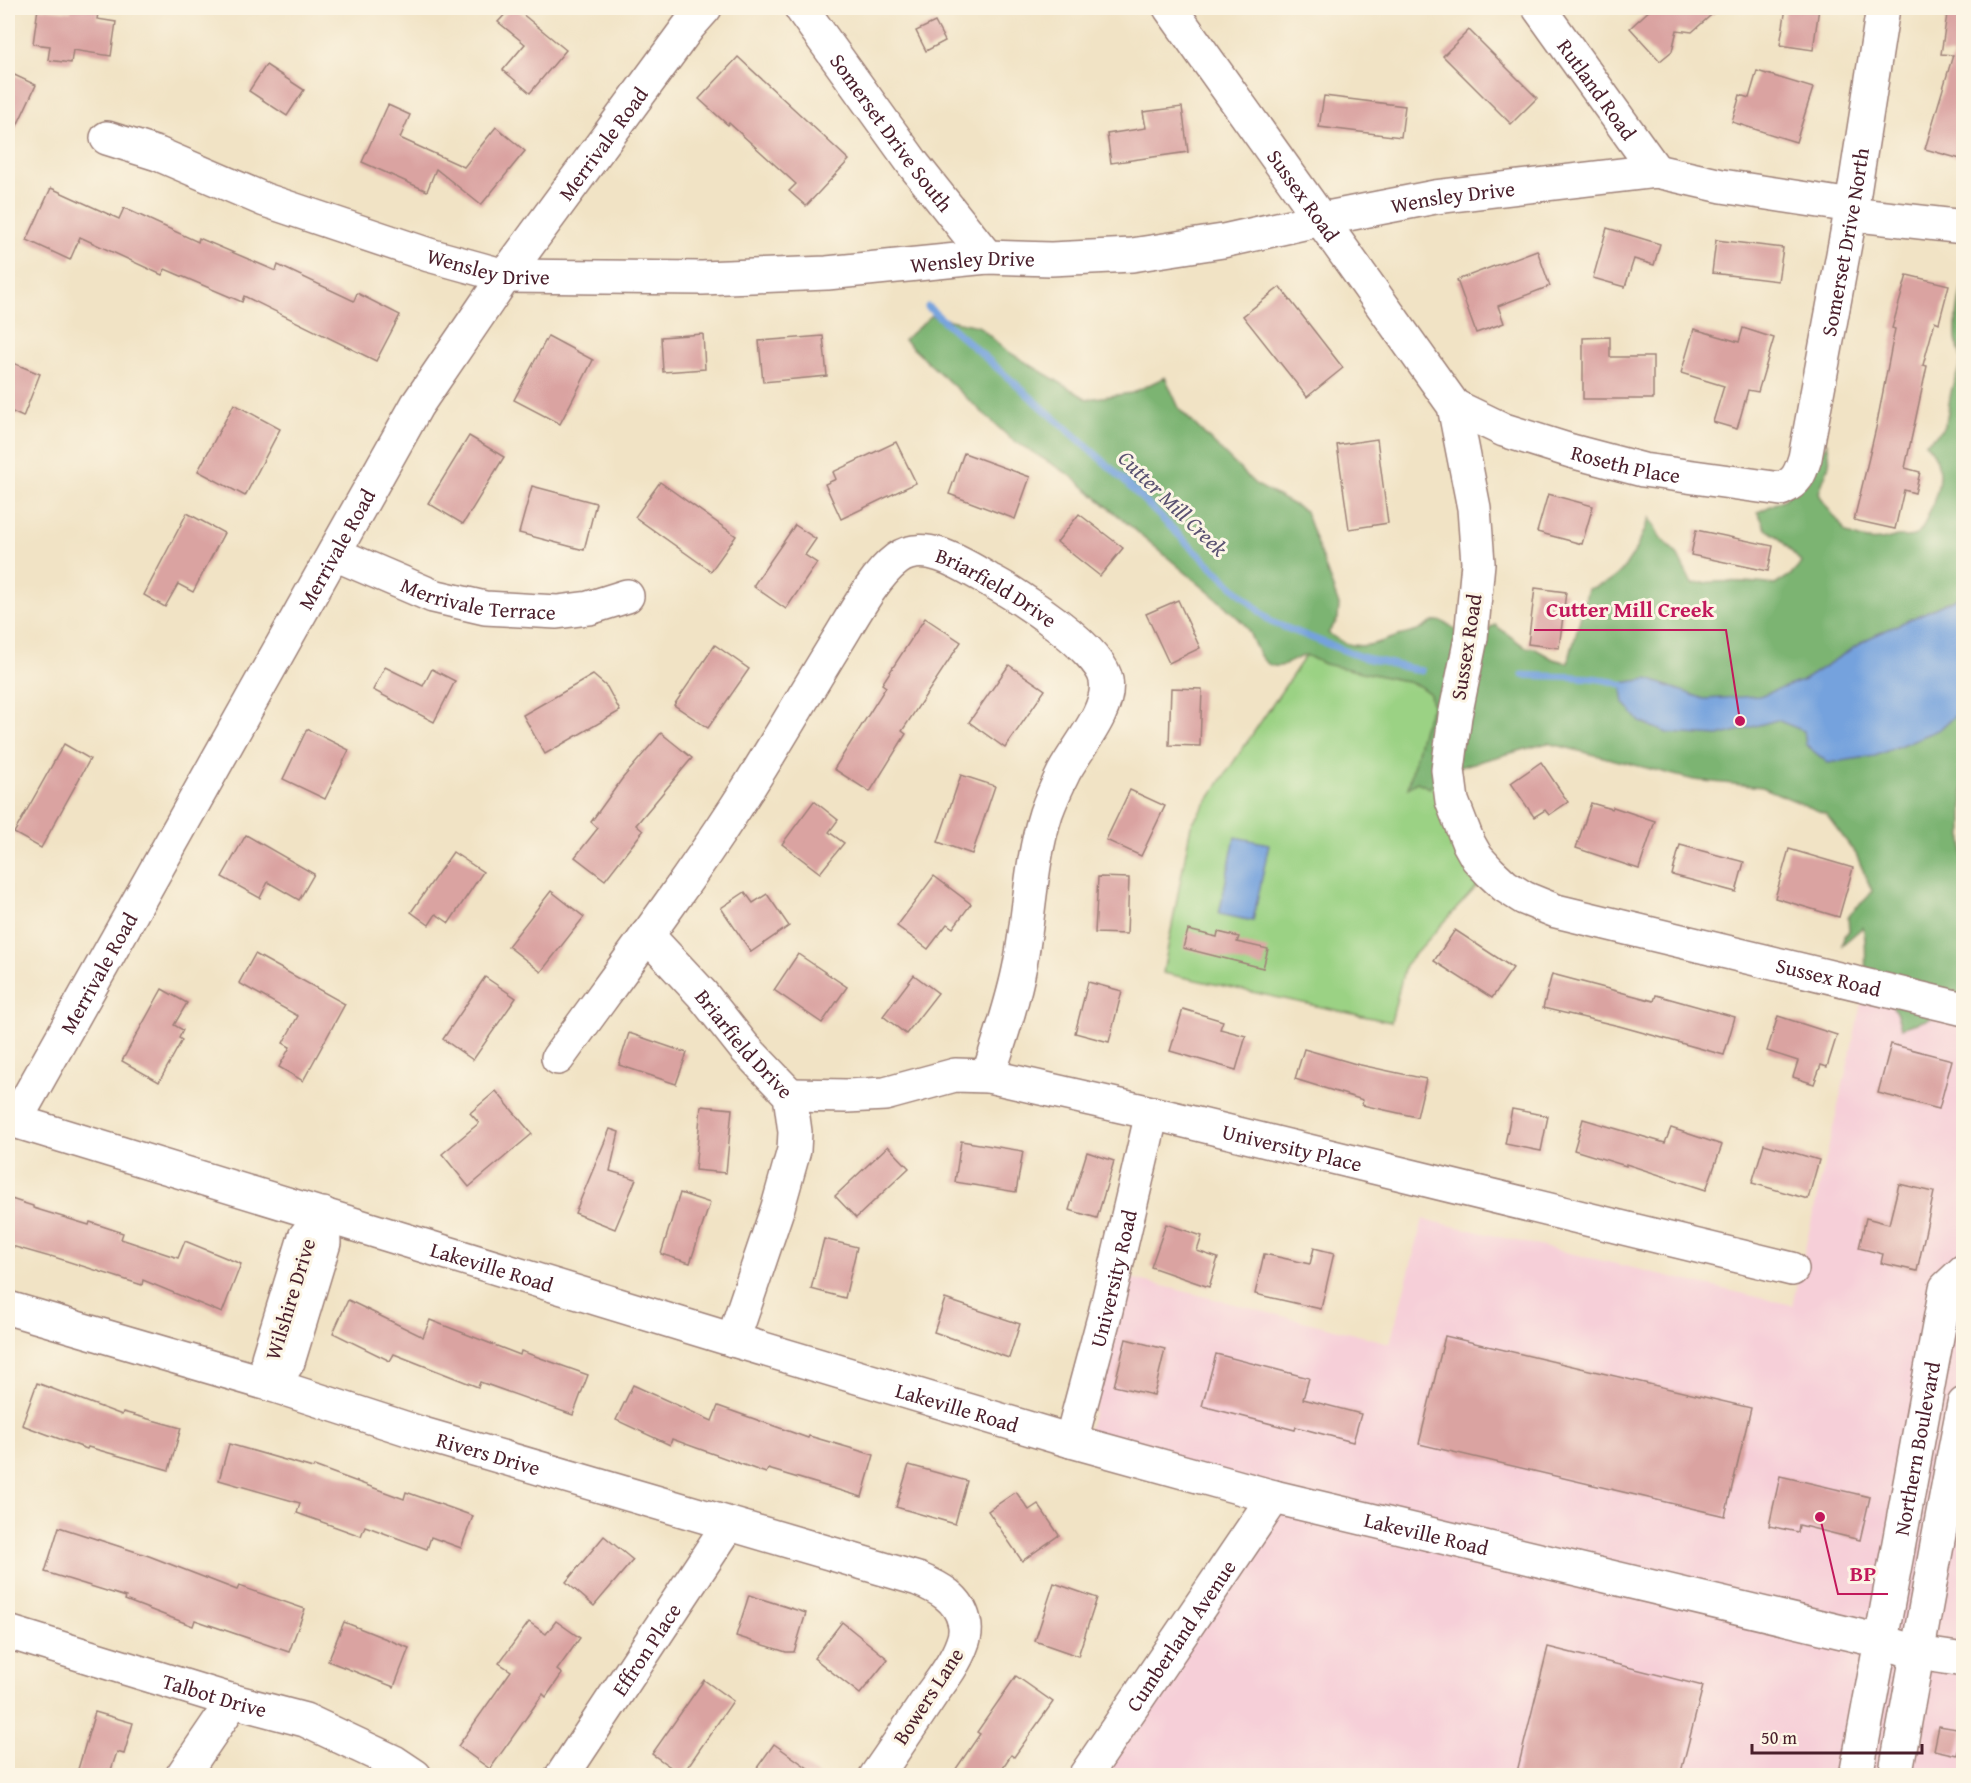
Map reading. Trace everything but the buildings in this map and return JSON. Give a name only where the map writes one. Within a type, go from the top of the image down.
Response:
[{"type":"street","name":"Merrivale Road","points":[[11,1120],[335,554],[417,405],[505,276],[689,26],[705,8]]},
{"type":"street","name":"Somerset Drive South","points":[[801,8],[914,165],[987,257]]},
{"type":"street","name":"Sussex Road","points":[[1170,8],[1454,406],[1474,508],[1478,562],[1471,638],[1455,716],[1448,770],[1452,801],[1468,842],[1477,858],[1505,886],[1524,898],[1556,911],[1964,1009]]},
{"type":"street","name":"Rutland Road","points":[[1539,8],[1656,171]]},
{"type":"street","name":"Somerset Drive North","points":[[1799,476],[1805,458],[1851,210],[1883,8]]},
{"type":"street","name":"Wensley Drive","points":[[107,138],[158,154],[264,200],[429,255],[505,276],[702,278],[828,273],[987,257],[1051,259],[1131,255],[1224,241],[1435,197],[1656,171],[1851,210],[1964,227]]},
{"type":"street","name":"Roseth Place","points":[[1454,406],[1504,430],[1642,470],[1781,489],[1792,484],[1799,476]]},
{"type":"street","name":"Briarfield Drive","points":[[558,1058],[735,808],[853,616],[879,578],[897,559],[916,550],[938,555],[999,585],[1053,622],[1093,657],[1104,674],[1106,682],[1102,707],[1064,772],[1047,812],[1032,870],[1021,963],[1010,1008],[988,1076]]},
{"type":"street","name":"Merrivale Terrace","points":[[335,554],[433,596],[485,608],[557,612],[589,608],[627,596]]},
{"type":"street","name":"Briarfield Drive","points":[[647,935],[702,994],[744,1047],[790,1095],[795,1132],[794,1150],[778,1207],[733,1340]]},
{"type":"street","name":"University Place","points":[[790,1095],[885,1094],[955,1075],[988,1076],[1152,1113],[1792,1269]]},
{"type":"street","name":"University Road","points":[[1071,1441],[1106,1310],[1152,1113]]},
{"type":"street","name":"Lakeville Road","points":[[11,1120],[1071,1441],[1274,1497],[1880,1641],[1918,1653],[1964,1660]]},
{"type":"street","name":"Wilshire Drive","points":[[272,1385],[288,1362],[324,1243],[323,1214]]},
{"type":"street","name":"Northern Boulevard","points":[[1856,1776],[1946,1288],[1964,1271]]},
{"type":"street","name":"Rivers Drive","points":[[8,1308],[272,1385],[423,1434],[918,1579],[948,1594],[961,1612]]},
{"type":"street","name":"Northern Boulevard","points":[[1895,1776],[1931,1570],[1964,1404]]},
{"type":"street","name":"Cumberland Avenue","points":[[1085,1776],[1274,1497]]},
{"type":"street","name":"Effron Place","points":[[562,1776],[729,1524]]},
{"type":"street","name":"Bowers Lane","points":[[876,1776],[940,1683],[961,1647],[965,1627],[961,1612]]},
{"type":"street","name":"Talbot Drive","points":[[8,1632],[233,1701],[305,1720],[394,1762],[415,1776]]},
{"type":"street","points":[[182,1776],[233,1701]]},
{"type":"shaded area","points":[[1866,985],[1963,1009],[1963,1775],[1082,1776],[1274,1497],[1085,1445],[1127,1277],[1390,1343],[1423,1219],[1792,1305]]},
{"type":"green space","points":[[1963,282],[1963,1013],[1936,1017],[1901,1028],[1893,1007],[1866,985],[1863,927],[1842,945],[1849,931],[1848,917],[1872,891],[1856,854],[1826,814],[1762,787],[1694,780],[1548,743],[1448,770],[1434,781],[1430,788],[1417,782],[1408,788],[1423,727],[1432,707],[1430,694],[1419,686],[1405,681],[1324,664],[1306,655],[1280,666],[1267,663],[1258,652],[1245,625],[1224,605],[1070,475],[1011,439],[904,340],[931,316],[978,326],[1007,351],[1087,399],[1132,393],[1165,377],[1180,410],[1255,484],[1305,511],[1339,605],[1338,619],[1328,633],[1346,643],[1362,646],[1420,630],[1436,621],[1446,623],[1460,635],[1485,632],[1495,625],[1525,647],[1534,648],[1553,659],[1568,663],[1588,589],[1609,581],[1624,568],[1650,518],[1660,537],[1677,554],[1692,584],[1734,582],[1775,585],[1792,574],[1802,563],[1778,537],[1766,529],[1758,512],[1785,499],[1808,475],[1827,443],[1830,458],[1819,493],[1845,532],[1857,538],[1871,540],[1916,535],[1924,526],[1938,487],[1939,468],[1932,451],[1925,443],[1944,426],[1960,364],[1956,331]]},
{"type":"green space","points":[[1306,655],[1461,686],[1448,770],[1490,872],[1405,965],[1391,1022],[1163,973],[1191,825]]},
{"type":"water","points":[[1963,595],[1963,708],[1940,729],[1875,756],[1828,763],[1806,745],[1804,731],[1777,720],[1719,736],[1667,733],[1640,722],[1624,703],[1621,683],[1648,679],[1704,699],[1759,696],[1802,681],[1867,639]]},
{"type":"water","points":[[1235,837],[1269,844],[1253,921],[1219,914]]},
{"type":"waterway","name":"Cutter Mill Creek","points":[[928,307],[1110,467],[1271,622],[1361,657],[1422,671]]},
{"type":"waterway","name":"Cutter Mill Creek","points":[[1523,675],[1591,678],[1627,687]]},
{"type":"place","name":"Cutter Mill Creek","points":[[1740,721]]},
{"type":"place","name":"BP","points":[[1820,1517]]}]
